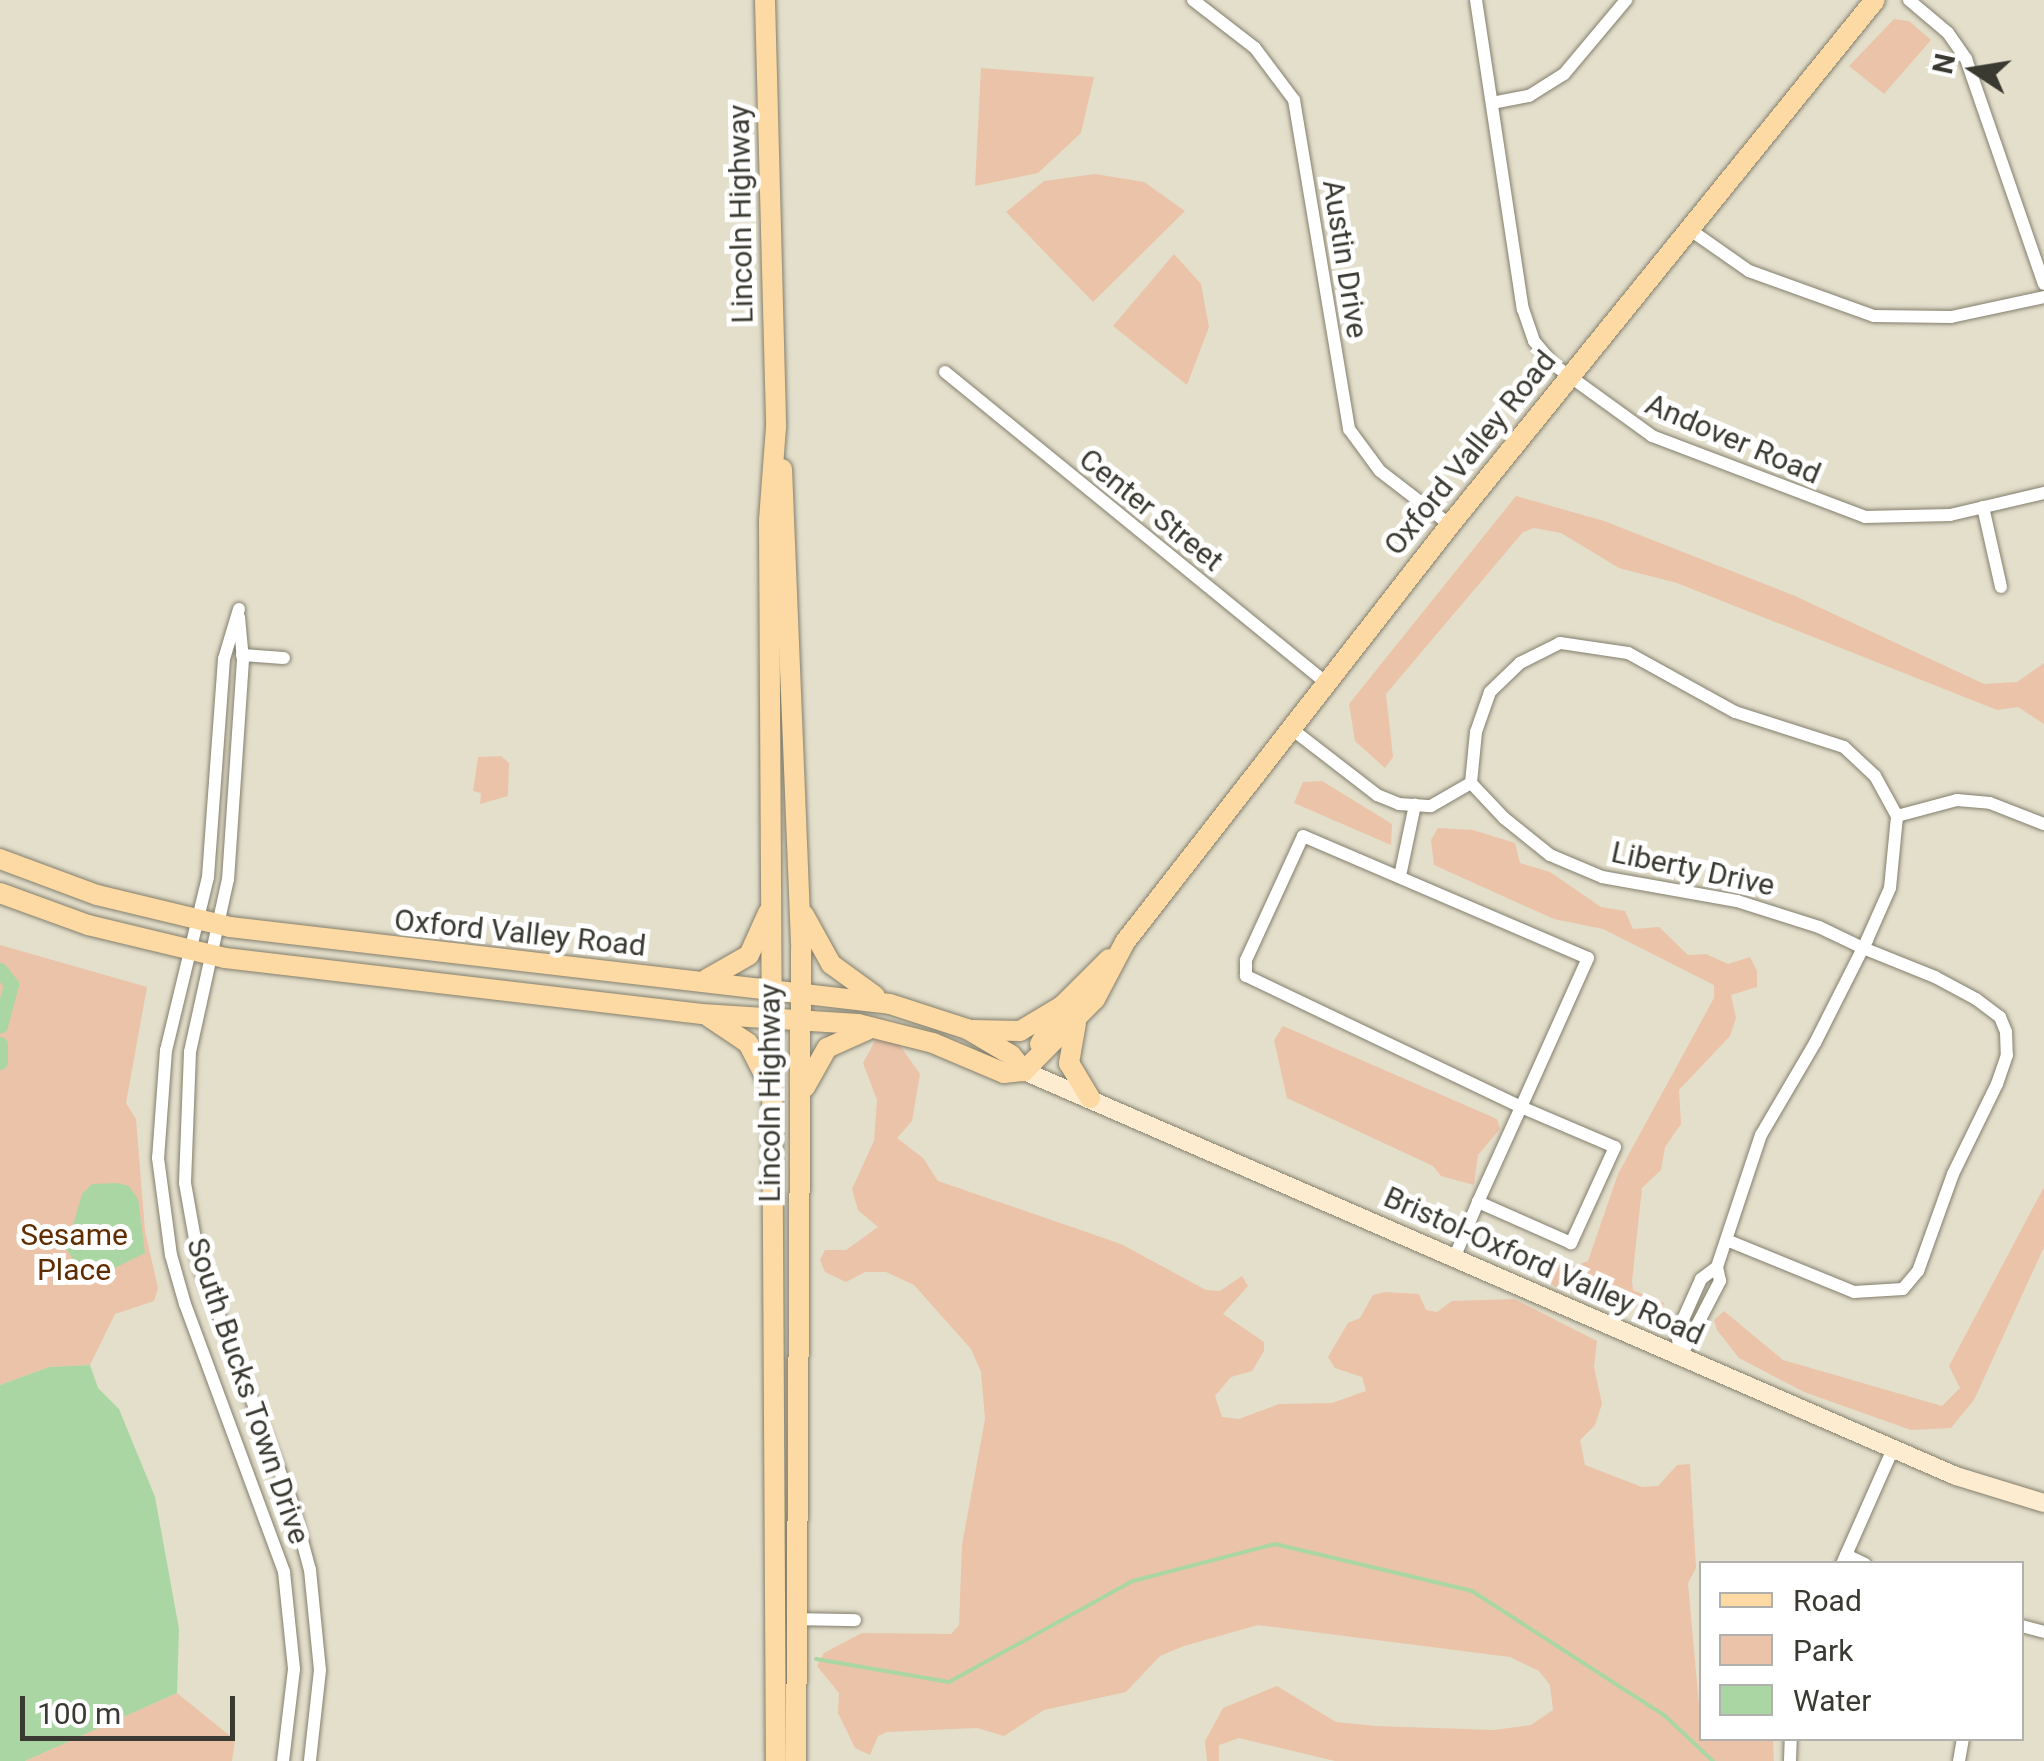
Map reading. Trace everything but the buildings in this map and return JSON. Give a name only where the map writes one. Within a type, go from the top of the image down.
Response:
[{"type":"main road","name":"Lincoln Highway","points":[[765,0],[776,427],[769,520],[774,1098],[785,1659],[796,1761]]},
{"type":"main road","name":"Oxford Valley Road","points":[[0,893],[211,956],[702,1014],[801,1019],[884,1029],[1004,1073],[1024,1072],[1568,377],[1875,0]]},
{"type":"main road","name":"Lincoln Highway","points":[[776,427],[789,520],[801,908],[795,1619],[785,1659],[776,1761]]},
{"type":"main road","name":"Oxford Valley Road","points":[[0,859],[97,895],[217,925],[890,1004],[967,1029],[1012,1056],[1024,1072]]},
{"type":"main road","points":[[699,982],[749,955],[774,886]]},
{"type":"main road","points":[[801,908],[831,964],[890,1004]]},
{"type":"main road","points":[[702,1014],[748,1043],[774,1098]]},
{"type":"main road","points":[[967,1029],[1020,1030],[1070,1014],[1069,1063],[1090,1098]]},
{"type":"main road","points":[[800,1098],[817,1060],[840,1037],[884,1029]]},
{"type":"main road","name":"Bristol-Oxford Valley Road","points":[[1024,1072],[1893,1449],[2044,1503]]},
{"type":"main road","points":[[762,1761],[785,1659]]},
{"type":"street","name":"Austin Drive","points":[[1193,0],[1255,48],[1294,100],[1342,404],[1353,438],[1380,471],[1450,526]]},
{"type":"street","name":"Andover Road","points":[[1476,0],[1528,325],[1540,350],[1568,377],[1652,436],[1830,507],[1887,520],[1983,507],[2044,492]]},
{"type":"street","points":[[1492,103],[1529,96],[1564,74],[1626,0]]},
{"type":"street","points":[[1908,0],[1948,33],[1966,59],[2044,284]]},
{"type":"street","points":[[1689,228],[1748,271],[1874,316],[1933,319],[2044,297]]},
{"type":"street","name":"Center Street","points":[[945,372],[1328,684]]},
{"type":"street","points":[[1983,507],[2000,587]]},
{"type":"street","name":"South Bucks Town Drive","points":[[283,1761],[294,1669],[284,1572],[185,1304],[165,1223],[158,1120],[186,951],[208,877],[224,658],[239,608],[242,656],[228,880],[185,1085],[184,1183],[200,1267],[292,1502],[310,1570],[320,1670],[310,1761]]},
{"type":"street","points":[[1293,730],[1377,795],[1431,806],[1471,783],[1476,732],[1490,692],[1520,663],[1560,643],[1592,644],[1628,653],[1735,712],[1844,746],[1874,776],[1897,816],[1890,888],[1863,948],[1761,1135],[1729,1240],[1717,1267],[1701,1279],[1677,1333],[1681,1356]]},
{"type":"street","points":[[242,656],[284,658]]},
{"type":"street","name":"Liberty Drive","points":[[1471,783],[1550,855],[1602,878],[1737,901],[1863,948],[1976,998],[2000,1017],[2006,1032],[2007,1055],[1953,1174],[1918,1271],[1890,1293],[1854,1292],[1729,1240]]},
{"type":"street","points":[[1897,816],[1957,800],[1990,803],[2044,824]]},
{"type":"street","points":[[1400,876],[1416,805]]},
{"type":"street","points":[[1454,1256],[1478,1202],[1521,1107],[1588,958],[1303,836],[1246,960],[1246,976],[1521,1107],[1615,1147],[1571,1243],[1478,1202]]},
{"type":"street","points":[[1844,1559],[1893,1449]]},
{"type":"street","points":[[795,1619],[855,1620]]},
{"type":"green space","points":[[1894,19],[1909,21],[1931,40],[1884,94],[1849,66]]},
{"type":"green space","points":[[981,68],[1094,77],[1081,133],[1038,173],[975,186]]},
{"type":"green space","points":[[1095,174],[1144,182],[1185,211],[1093,302],[1006,212],[1044,181]]},
{"type":"green space","points":[[1174,254],[1201,284],[1209,327],[1187,385],[1113,326]]},
{"type":"green space","points":[[1516,496],[1604,521],[1795,596],[1984,684],[2017,682],[2044,663],[2044,724],[2018,707],[1997,710],[1677,583],[1619,568],[1561,533],[1534,528],[1523,532],[1386,694],[1393,757],[1385,768],[1355,741],[1349,704]]},
{"type":"green space","points":[[501,756],[509,763],[508,796],[480,804],[481,793],[473,791],[478,757]]},
{"type":"green space","points":[[1322,781],[1392,824],[1391,845],[1294,803],[1303,782]]},
{"type":"green space","points":[[1438,828],[1473,830],[1515,843],[1520,863],[1550,872],[1601,907],[1625,911],[1633,929],[1659,927],[1688,955],[1706,954],[1728,964],[1750,957],[1757,971],[1757,987],[1731,995],[1736,1018],[1730,1036],[1679,1090],[1681,1124],[1665,1147],[1661,1170],[1642,1188],[1633,1290],[1664,1303],[1661,1313],[1556,1287],[1497,1253],[1508,1244],[1574,1266],[1588,1261],[1618,1174],[1714,998],[1714,985],[1603,929],[1554,919],[1434,865],[1431,840]]},
{"type":"green space","name":"Sesame Place","points":[[0,945],[147,987],[126,1103],[136,1119],[145,1231],[158,1288],[154,1301],[115,1314],[90,1365],[49,1367],[0,1385]]},
{"type":"green space","points":[[1283,1026],[1497,1119],[1500,1129],[1478,1155],[1474,1185],[1441,1176],[1433,1166],[1287,1098],[1274,1040]]},
{"type":"green space","points":[[876,1039],[899,1044],[920,1074],[912,1121],[897,1138],[923,1158],[938,1181],[1121,1244],[1206,1290],[1220,1291],[1242,1276],[1248,1286],[1223,1314],[1264,1342],[1264,1351],[1252,1371],[1231,1377],[1215,1396],[1222,1417],[1239,1419],[1279,1404],[1332,1403],[1366,1391],[1362,1377],[1335,1368],[1328,1357],[1348,1323],[1360,1318],[1373,1295],[1385,1292],[1419,1294],[1426,1310],[1437,1312],[1452,1301],[1514,1299],[1597,1341],[1594,1367],[1602,1404],[1595,1425],[1580,1440],[1585,1465],[1642,1487],[1658,1486],[1677,1465],[1690,1464],[1696,1568],[1688,1583],[1699,1741],[1773,1741],[1774,1761],[1335,1761],[1239,1738],[1219,1745],[1219,1761],[1207,1761],[1205,1741],[1223,1708],[1277,1686],[1336,1722],[1375,1726],[1494,1730],[1531,1725],[1553,1710],[1550,1685],[1539,1671],[1510,1657],[1258,1625],[1160,1656],[1126,1692],[1044,1710],[1004,1736],[977,1728],[887,1732],[878,1736],[870,1755],[855,1748],[838,1713],[839,1693],[817,1666],[824,1653],[862,1633],[951,1634],[959,1625],[962,1545],[985,1419],[981,1372],[971,1349],[914,1285],[886,1272],[865,1272],[846,1282],[825,1272],[820,1260],[825,1250],[846,1250],[878,1227],[858,1210],[852,1189],[874,1141],[877,1100],[863,1063]]},
{"type":"green space","points":[[2044,1187],[2044,1247],[1974,1400],[1951,1428],[1911,1430],[1804,1392],[1739,1358],[1717,1330],[1714,1320],[1724,1311],[1783,1360],[1942,1406],[1960,1388],[1949,1366]]},
{"type":"green space","points":[[177,1693],[235,1740],[232,1761],[25,1761]]},
{"type":"water","points":[[92,1184],[129,1186],[138,1199],[145,1253],[89,1281],[66,1249],[82,1194]]},
{"type":"water","points":[[90,1365],[98,1388],[119,1409],[155,1497],[179,1629],[177,1693],[25,1761],[0,1761],[0,1385],[49,1367]]},
{"type":"waterway","points":[[0,970],[11,984],[0,1026]]},
{"type":"waterway","points":[[0,1044],[0,1062]]},
{"type":"waterway","points":[[816,1659],[949,1682],[1133,1581],[1275,1544],[1472,1591],[1664,1715],[1713,1761]]}]
